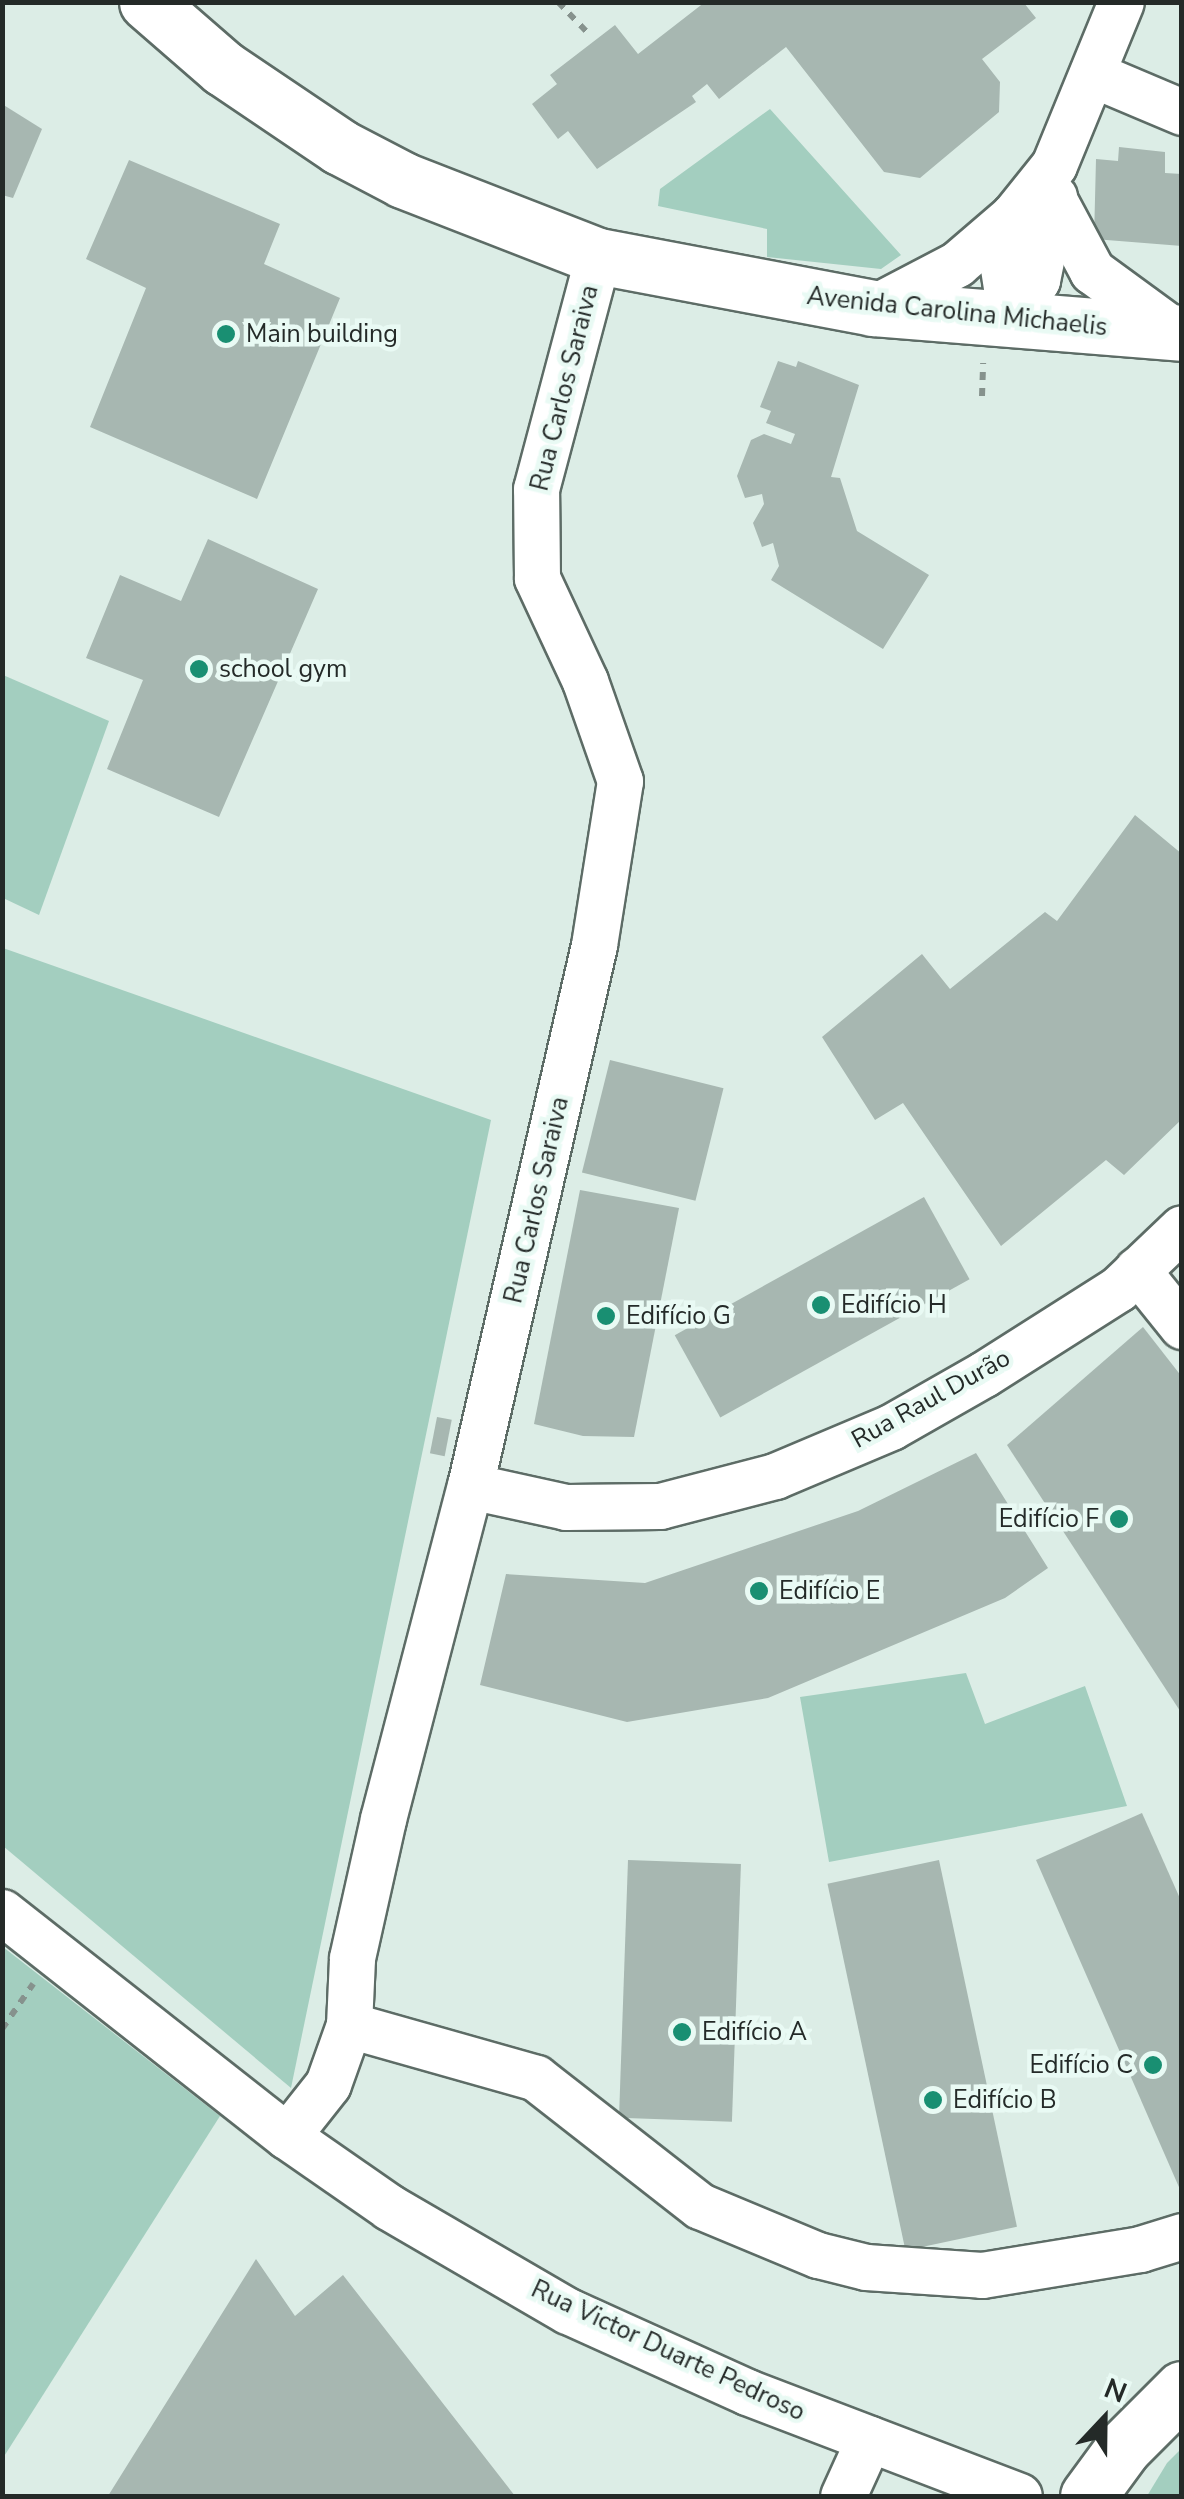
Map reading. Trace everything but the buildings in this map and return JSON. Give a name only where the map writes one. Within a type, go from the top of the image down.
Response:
[{"type":"street","name":"Avenida Carolina Michaelis","points":[[147,2],[223,68],[340,147],[402,180],[598,256],[873,308],[1179,333]]},
{"type":"street","points":[[1012,320],[1036,280],[1054,182],[1122,2]]},
{"type":"street","points":[[1092,74],[1182,112]]},
{"type":"street","points":[[873,308],[957,264],[1054,182]]},
{"type":"street","points":[[1054,182],[1092,271],[1179,333]]},
{"type":"street","points":[[1012,216],[999,268],[1012,320]]},
{"type":"street","name":"Rua Carlos Saraiva","points":[[287,2136],[328,2084],[349,2025],[352,1958],[383,1819],[470,1486],[594,945],[620,780],[585,682],[538,578],[536,490],[598,256]]},
{"type":"street","name":"Rua Raul Durão","points":[[470,1486],[566,1507],[660,1506],[775,1476],[892,1427],[1118,1289],[1182,1228]]},
{"type":"street","points":[[1137,1270],[1182,1326]]},
{"type":"street","name":"Rua Victor Duarte Pedroso","points":[[2,1912],[287,2136],[389,2207],[568,2311],[869,2439],[1019,2496]]},
{"type":"street","points":[[349,2025],[536,2078],[700,2206],[818,2255],[866,2266],[982,2275],[1182,2236]]},
{"type":"street","points":[[1088,2496],[1166,2403]]},
{"type":"street","points":[[843,2496],[869,2439]]},
{"type":"path","points":[[558,2],[587,32]]},
{"type":"path","points":[[2,2029],[53,1954]]},
{"type":"green space","points":[[770,109],[901,255],[881,269],[767,257],[767,229],[658,206],[660,189]]},
{"type":"green space","points":[[3,675],[109,721],[39,915],[3,898]]},
{"type":"green space","points":[[3,948],[491,1120],[291,2088],[3,1846]]},
{"type":"green space","points":[[966,1673],[985,1724],[1085,1686],[1127,1806],[829,1862],[800,1697]]},
{"type":"green space","points":[[3,1947],[220,2116],[3,2458]]},
{"type":"green space","points":[[1181,2449],[1181,2496],[1147,2496],[1167,2463]]},
{"type":"place","name":"Main building","points":[[226,334]]},
{"type":"place","name":"school gym","points":[[199,669]]},
{"type":"place","name":"Edifício H","points":[[821,1305]]},
{"type":"place","name":"Edifício G","points":[[606,1316]]},
{"type":"place","name":"Edifício F","points":[[1119,1519]]},
{"type":"place","name":"Edifício E","points":[[759,1591]]},
{"type":"place","name":"Edifício A","points":[[682,2032]]},
{"type":"place","name":"Edifício C","points":[[1153,2065]]},
{"type":"place","name":"Edifício B","points":[[933,2100]]}]
